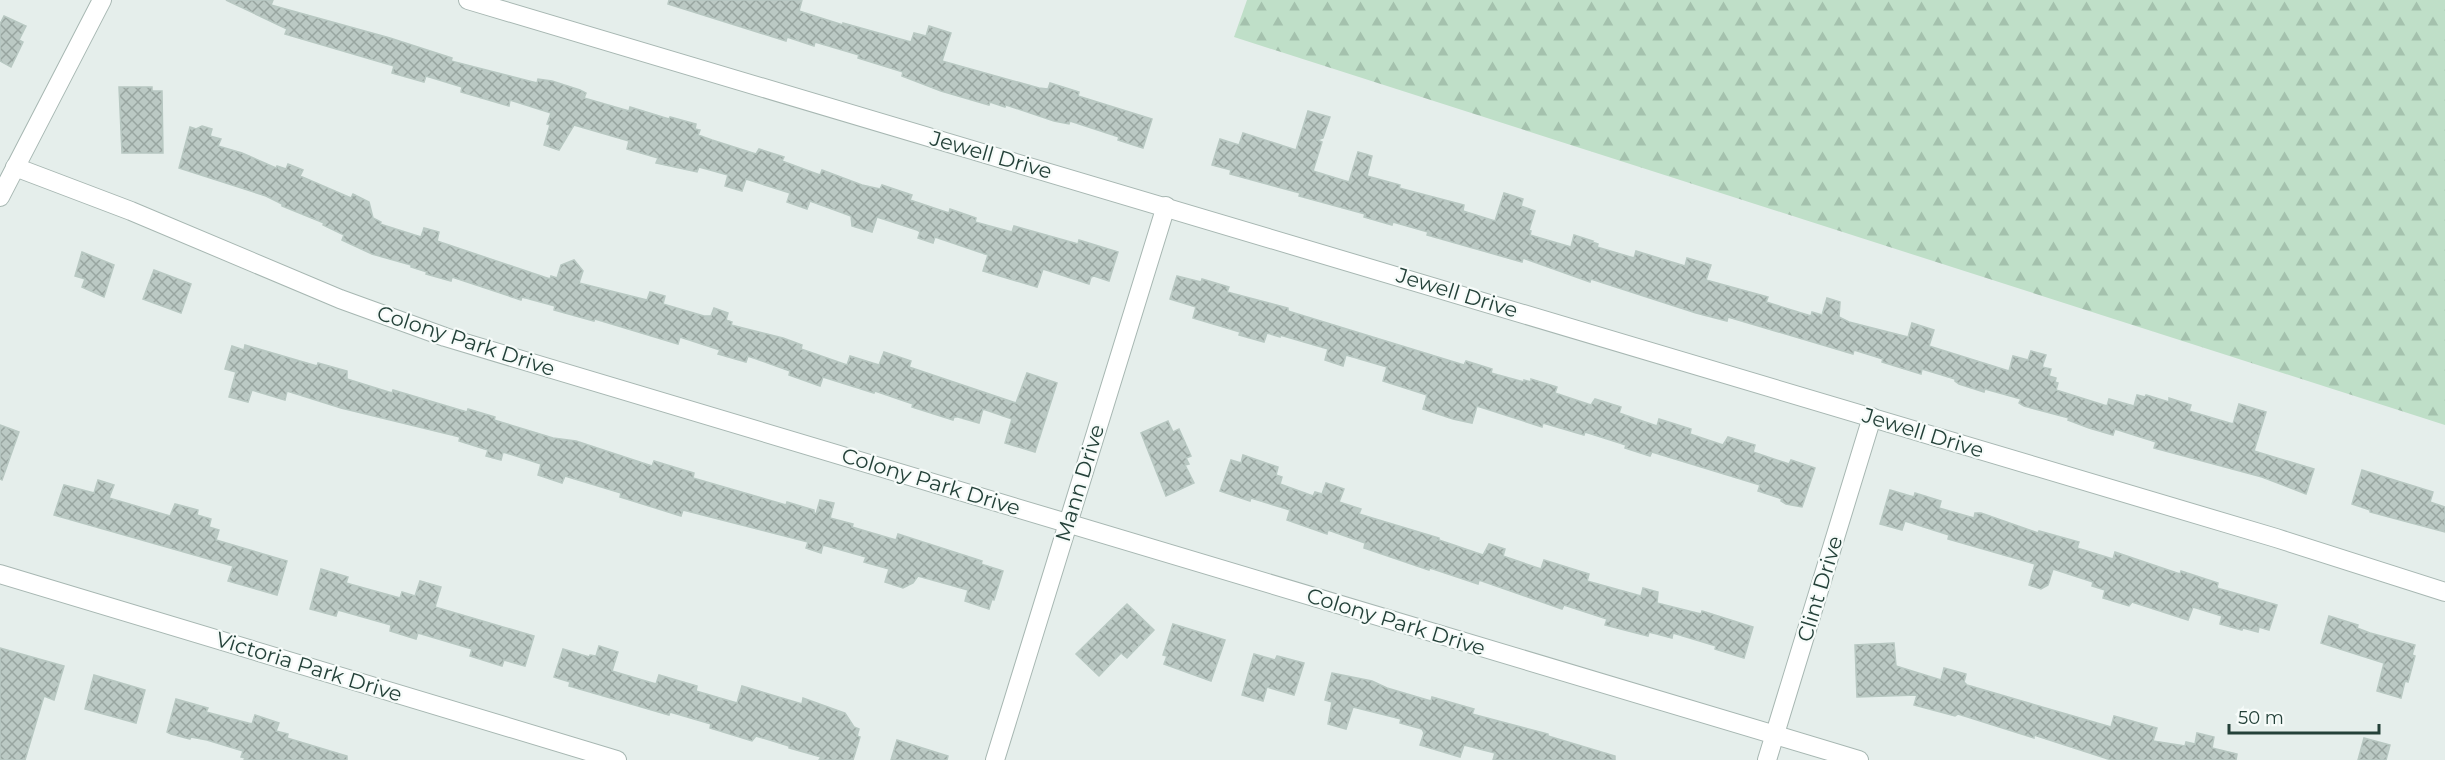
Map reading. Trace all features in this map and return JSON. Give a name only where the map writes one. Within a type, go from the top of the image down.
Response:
[{"type":"street","points":[[0,197],[102,0]]},
{"type":"street","name":"Jewell Drive","points":[[468,0],[1872,417],[2445,592]]},
{"type":"street","name":"Colony Park Drive","points":[[15,167],[130,211],[340,299],[445,337],[1859,760]]},
{"type":"street","name":"Mann Drive","points":[[995,760],[1166,206]]},
{"type":"street","name":"Clint Drive","points":[[1767,760],[1872,417]]},
{"type":"street","name":"Victoria Park Drive","points":[[0,574],[617,760]]},
{"type":"green space","points":[[1247,0],[2445,0],[2445,425],[1234,37]]},
{"type":"building","points":[[226,0],[273,0],[271,5],[390,38],[452,58],[451,61],[537,83],[538,79],[552,81],[586,93],[584,98],[629,111],[630,107],[669,119],[670,117],[696,124],[695,129],[700,130],[698,135],[712,140],[756,154],[759,149],[784,157],[782,161],[820,175],[822,170],[862,185],[880,189],[882,185],[912,195],[910,200],[949,213],[950,209],[976,218],[975,222],[1012,232],[1014,226],[1078,244],[1079,240],[1118,252],[1109,281],[1094,276],[1091,277],[1089,284],[1043,269],[1037,287],[983,271],[988,255],[935,237],[933,243],[918,238],[920,232],[917,230],[877,217],[872,232],[852,226],[851,216],[810,201],[807,209],[787,202],[790,193],[746,179],[742,191],[725,186],[728,175],[699,167],[697,172],[656,163],[658,158],[627,149],[629,141],[574,125],[559,150],[544,145],[551,113],[510,100],[509,106],[461,92],[462,87],[426,76],[424,82],[392,73],[394,66],[285,34],[287,29]]},
{"type":"building","points":[[669,0],[802,0],[799,11],[911,42],[914,33],[926,36],[929,26],[951,33],[942,61],[1039,88],[1048,89],[1050,83],[1079,92],[1078,96],[1152,119],[1143,148],[1118,140],[1119,137],[1070,121],[1069,124],[1054,121],[1006,105],[1005,107],[990,102],[989,105],[941,91],[902,76],[903,72],[858,58],[859,55],[815,42],[814,46],[787,37],[786,41],[668,4]]},
{"type":"building","points":[[4,16],[26,26],[19,40],[23,42],[11,67],[0,61],[0,24]]},
{"type":"building","points":[[119,87],[152,87],[152,91],[162,91],[163,153],[122,153]]},
{"type":"building","points":[[1308,111],[1330,117],[1323,138],[1317,140],[1322,142],[1313,171],[1349,182],[1358,152],[1372,156],[1367,176],[1400,185],[1399,188],[1464,205],[1463,211],[1495,221],[1504,193],[1523,199],[1521,206],[1535,211],[1529,230],[1530,235],[1571,247],[1574,235],[1593,241],[1598,244],[1597,247],[1634,258],[1636,251],[1685,266],[1687,258],[1711,265],[1706,280],[1768,297],[1766,302],[1811,316],[1812,312],[1822,315],[1827,298],[1840,302],[1839,317],[1849,322],[1908,337],[1912,323],[1934,330],[1929,346],[2009,371],[2013,356],[2028,360],[2031,351],[2046,355],[2042,367],[2051,369],[2049,376],[2056,378],[2055,382],[2058,383],[2056,390],[2107,406],[2109,399],[2134,406],[2137,395],[2145,397],[2146,395],[2169,402],[2169,398],[2191,405],[2189,411],[2233,424],[2239,404],[2266,412],[2254,451],[2314,469],[2306,494],[2262,477],[2154,448],[2156,442],[2115,429],[2113,435],[2089,428],[2068,420],[2069,418],[2024,406],[2019,403],[2021,399],[1985,389],[1984,392],[1959,384],[1955,379],[1922,369],[1921,374],[1882,362],[1883,359],[1854,350],[1853,354],[1728,317],[1727,321],[1696,313],[1591,279],[1590,282],[1523,258],[1522,262],[1427,235],[1428,232],[1393,222],[1392,225],[1364,217],[1365,214],[1230,174],[1231,170],[1212,165],[1220,139],[1239,145],[1243,133],[1296,150]]},
{"type":"building","points":[[202,126],[212,129],[210,136],[221,139],[218,146],[242,153],[276,168],[277,166],[286,169],[288,164],[303,170],[300,176],[351,198],[353,194],[369,202],[373,218],[381,222],[380,224],[421,237],[424,228],[439,232],[437,241],[550,279],[551,276],[557,278],[561,265],[574,260],[583,271],[579,283],[647,300],[650,292],[665,296],[663,304],[704,316],[711,316],[714,308],[728,313],[726,320],[732,322],[731,325],[783,338],[802,345],[801,349],[847,365],[850,356],[879,365],[884,352],[911,361],[909,367],[1016,403],[1027,373],[1057,383],[1035,452],[1005,443],[1012,419],[983,409],[979,423],[958,417],[954,417],[953,420],[912,407],[913,404],[875,391],[874,393],[823,377],[820,386],[789,375],[790,371],[748,356],[746,362],[718,354],[720,350],[680,337],[678,344],[595,319],[594,321],[554,310],[555,306],[522,297],[521,300],[452,277],[451,281],[426,274],[427,272],[411,267],[411,265],[372,254],[342,240],[344,235],[323,225],[324,223],[282,206],[266,196],[179,168],[190,127],[196,129]]},
{"type":"building","points":[[82,252],[114,265],[104,297],[82,287],[85,279],[75,276]]},
{"type":"building","points":[[154,270],[191,284],[181,313],[143,299]]},
{"type":"building","points":[[1177,276],[1201,282],[1202,279],[1229,287],[1227,292],[1288,308],[1288,311],[1464,365],[1466,361],[1492,369],[1491,373],[1524,382],[1524,380],[1531,382],[1531,379],[1557,387],[1555,393],[1591,405],[1595,399],[1621,407],[1619,413],[1657,426],[1659,419],[1691,429],[1690,434],[1723,445],[1728,437],[1755,445],[1753,452],[1789,464],[1791,460],[1815,468],[1802,507],[1786,504],[1781,501],[1782,499],[1758,491],[1760,485],[1652,452],[1650,456],[1625,448],[1626,445],[1585,432],[1584,435],[1543,423],[1542,427],[1477,406],[1472,423],[1423,409],[1427,395],[1383,381],[1387,367],[1346,355],[1343,366],[1325,360],[1328,349],[1267,333],[1264,342],[1193,318],[1196,307],[1170,299]]},
{"type":"building","points":[[245,345],[317,366],[318,363],[347,371],[347,379],[392,393],[393,390],[467,412],[468,409],[495,417],[494,420],[553,438],[576,441],[652,466],[654,461],[694,473],[693,478],[786,505],[787,502],[814,510],[816,514],[820,500],[834,503],[830,518],[853,524],[852,527],[896,540],[898,534],[982,561],[981,564],[1003,571],[994,600],[992,599],[989,609],[965,601],[968,590],[918,576],[913,583],[903,588],[885,582],[889,569],[864,562],[866,557],[823,545],[821,553],[806,548],[808,542],[683,510],[681,516],[620,497],[621,493],[565,476],[562,483],[538,475],[541,464],[503,452],[501,460],[486,456],[488,450],[459,441],[460,437],[341,408],[287,391],[285,400],[252,390],[248,402],[229,397],[236,372],[225,369],[232,346],[244,350]]},
{"type":"building","points":[[1168,421],[1173,432],[1179,429],[1191,456],[1186,458],[1189,464],[1185,465],[1194,483],[1166,496],[1141,433]]},
{"type":"building","points":[[0,425],[19,432],[2,480],[0,479]]},
{"type":"building","points":[[1243,455],[1278,467],[1276,475],[1282,477],[1280,484],[1313,496],[1315,492],[1322,494],[1326,483],[1344,489],[1339,502],[1361,509],[1359,514],[1439,538],[1439,540],[1483,555],[1489,544],[1505,549],[1503,556],[1541,569],[1544,560],[1589,574],[1587,581],[1641,596],[1643,588],[1658,592],[1657,603],[1701,614],[1702,611],[1753,627],[1744,658],[1715,649],[1716,646],[1673,633],[1672,638],[1649,632],[1648,636],[1605,625],[1607,619],[1564,605],[1562,609],[1479,580],[1478,584],[1430,568],[1429,570],[1364,548],[1365,543],[1328,530],[1327,534],[1287,520],[1290,510],[1220,491],[1231,460],[1241,463]]},
{"type":"building","points":[[2362,470],[2433,492],[2430,502],[2445,507],[2445,532],[2370,512],[2370,510],[2352,504]]},
{"type":"building","points":[[98,480],[114,485],[109,498],[170,516],[175,504],[198,510],[197,515],[211,519],[209,527],[219,530],[216,540],[287,561],[277,595],[228,581],[233,566],[54,515],[64,485],[94,493]]},
{"type":"building","points":[[1890,490],[1914,497],[1915,493],[1941,501],[1939,508],[1974,518],[1975,513],[1981,513],[2038,533],[2039,531],[2079,542],[2077,548],[2113,559],[2115,552],[2180,574],[2181,571],[2218,583],[2217,588],[2277,605],[2269,630],[2259,627],[2258,632],[2220,624],[2222,616],[2193,607],[2188,620],[2132,602],[2129,606],[2103,598],[2105,590],[2092,586],[2093,582],[2053,569],[2048,585],[2041,589],[2029,585],[2035,564],[1948,539],[1949,535],[1905,521],[1902,530],[1880,524]]},
{"type":"building","points":[[321,569],[348,577],[346,583],[400,598],[402,592],[415,596],[420,581],[441,587],[435,607],[534,636],[525,666],[504,660],[502,666],[470,656],[472,649],[418,633],[416,639],[390,631],[391,625],[338,610],[336,616],[310,609]]},
{"type":"building","points":[[1127,604],[1154,630],[1127,658],[1121,653],[1099,676],[1076,654]]},
{"type":"building","points":[[2329,616],[2358,625],[2357,628],[2370,633],[2415,645],[2412,655],[2415,656],[2401,698],[2377,691],[2384,663],[2321,643]]},
{"type":"building","points":[[1173,624],[1225,640],[1211,681],[1164,664],[1167,656],[1163,655]]},
{"type":"building","points":[[1894,643],[1896,666],[1941,680],[1944,668],[1966,674],[1964,682],[1967,685],[2111,727],[2114,716],[2157,728],[2153,741],[2185,746],[2186,742],[2195,744],[2197,733],[2214,737],[2212,748],[2237,754],[2236,760],[2111,760],[2034,735],[2034,738],[1958,714],[1955,716],[1914,705],[1917,695],[1857,697],[1855,645]]},
{"type":"building","points":[[599,646],[618,652],[612,671],[656,684],[659,675],[697,686],[696,691],[737,703],[742,686],[802,704],[803,698],[845,713],[854,727],[859,729],[857,736],[860,737],[853,760],[819,760],[821,757],[789,748],[789,746],[756,736],[752,741],[710,728],[711,724],[670,712],[669,715],[569,686],[570,682],[554,677],[563,649],[589,657],[590,655],[596,656]]},
{"type":"building","points":[[0,648],[64,666],[54,700],[44,696],[25,760],[0,760]]},
{"type":"building","points":[[1254,654],[1275,660],[1277,656],[1304,663],[1294,695],[1267,687],[1263,701],[1242,695]]},
{"type":"building","points":[[1332,673],[1372,681],[1387,688],[1431,701],[1432,697],[1474,709],[1472,714],[1548,734],[1548,736],[1615,756],[1615,760],[1493,760],[1495,753],[1464,745],[1460,757],[1420,745],[1424,733],[1422,729],[1400,723],[1401,719],[1353,707],[1346,729],[1328,724],[1332,702],[1325,700]]},
{"type":"building","points":[[94,675],[145,690],[136,723],[85,709]]},
{"type":"building","points":[[176,699],[208,708],[206,712],[252,724],[255,715],[279,723],[276,731],[288,734],[287,738],[347,756],[347,760],[244,760],[245,758],[241,757],[243,751],[207,740],[191,737],[190,739],[171,734],[167,732]]},
{"type":"building","points":[[2364,738],[2390,745],[2386,760],[2358,760]]},
{"type":"building","points":[[897,740],[948,756],[947,760],[891,760]]}]
